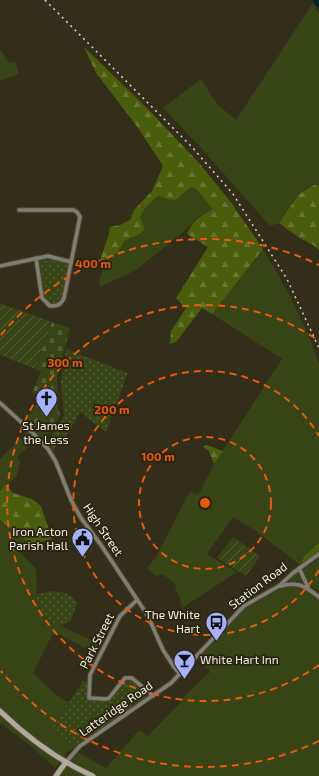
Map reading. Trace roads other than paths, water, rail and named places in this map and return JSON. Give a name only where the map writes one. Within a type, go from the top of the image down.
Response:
[{"type":"main road","points":[[0,711],[20,729],[66,762],[93,776]]},
{"type":"main road","points":[[56,776],[66,762]]},
{"type":"street","points":[[22,209],[73,210],[77,212],[80,217],[64,298],[61,303],[56,306],[50,306],[42,298],[36,258]]},
{"type":"street","points":[[0,266],[48,256],[71,262]]},
{"type":"street","name":"High Street","points":[[0,404],[30,430],[48,449],[56,462],[71,500],[81,518],[102,545],[148,616],[163,650],[180,674]]},
{"type":"street","name":"Station Road","points":[[180,674],[244,606],[279,586],[299,568],[319,554]]},
{"type":"street","points":[[299,568],[308,588]]},
{"type":"street","points":[[279,586],[290,583],[298,584],[308,588],[319,596]]},
{"type":"street","name":"Park Street","points":[[137,600],[120,616],[90,675],[89,698],[109,698],[125,678],[132,678],[153,696]]},
{"type":"street","name":"Latteridge Road","points":[[66,762],[80,746],[153,696],[171,683],[180,674]]},
{"type":"railway","points":[[45,0],[192,147],[233,194],[287,279],[319,348]]},
{"type":"place","name":"St James the Less","points":[[46,418]]},
{"type":"place","name":"Iron Acton Parish Hall","points":[[83,558]]},
{"type":"place","name":"The White Hart","points":[[216,642]]},
{"type":"place","name":"White Hart Inn","points":[[185,680]]}]
